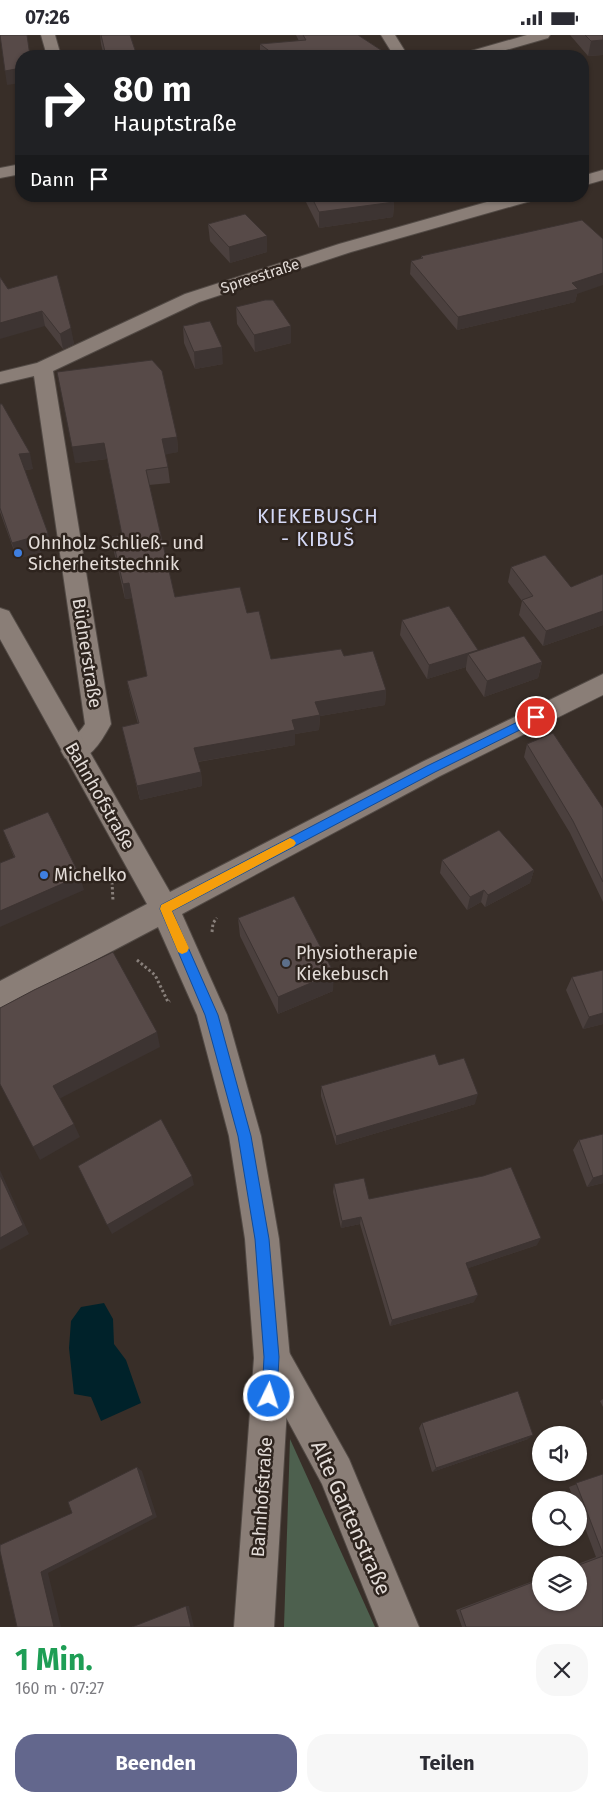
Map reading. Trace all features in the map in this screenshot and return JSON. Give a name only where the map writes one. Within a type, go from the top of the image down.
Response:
[{"type":"street","points":[[48,35],[52,50]]},
{"type":"street","points":[[388,35],[397,50]]},
{"type":"street","points":[[490,50],[543,35]]},
{"type":"street","points":[[0,173],[15,170]]},
{"type":"street","points":[[589,179],[603,175]]},
{"type":"street","name":"Spreestraße","points":[[0,379],[43,368],[192,298],[345,248],[507,202]]},
{"type":"street","name":"Büdnerstraße","points":[[43,368],[98,724],[90,737],[74,751]]},
{"type":"street","name":"Bahnhofstraße","points":[[0,617],[74,751],[166,909],[212,1015],[245,1136],[262,1239],[272,1357],[254,1627]]},
{"type":"street","points":[[0,996],[422,773],[603,684]]},
{"type":"street","name":"Alte Gartenstraße","points":[[272,1357],[336,1473],[399,1627]]},
{"type":"green space","points":[[290,1439],[375,1627],[284,1627]]},
{"type":"water","points":[[104,1303],[113,1319],[114,1344],[126,1360],[141,1403],[101,1421],[91,1397],[74,1394],[69,1348],[71,1321],[81,1307]]},
{"type":"building","points":[[0,35],[27,35],[29,50],[15,50],[15,69],[5,71]]},
{"type":"building","points":[[101,35],[130,35],[135,50],[105,50]]},
{"type":"building","points":[[303,35],[358,35],[381,50],[268,50],[260,44],[306,40]]},
{"type":"building","points":[[585,35],[603,35],[603,40],[591,41]]},
{"type":"building","points":[[314,202],[394,202],[319,212]]},
{"type":"building","points":[[245,214],[267,236],[229,247],[208,224]]},
{"type":"building","points":[[582,220],[603,239],[603,273],[572,283],[578,289],[458,317],[411,261],[423,258],[421,256]]},
{"type":"building","points":[[57,275],[71,328],[60,334],[42,311],[0,323],[0,277],[8,289]]},
{"type":"building","points":[[273,300],[291,326],[254,335],[236,307]]},
{"type":"building","points":[[210,321],[222,347],[194,352],[183,326]]},
{"type":"building","points":[[152,360],[162,371],[177,437],[162,439],[168,467],[146,470],[175,597],[240,587],[247,613],[259,611],[271,659],[341,649],[344,656],[373,651],[386,690],[315,702],[320,715],[292,720],[295,730],[194,748],[201,772],[137,786],[122,727],[139,723],[127,681],[147,676],[129,583],[123,584],[112,537],[122,535],[104,443],[72,447],[57,372]]},
{"type":"building","points":[[0,404],[2,404],[30,453],[19,454],[48,533],[12,543],[0,508]]},
{"type":"building","points":[[545,555],[571,587],[603,574],[603,611],[546,631],[522,600],[533,596],[511,567]]},
{"type":"building","points":[[449,606],[478,650],[429,665],[402,620]]},
{"type":"building","points":[[524,636],[542,662],[487,681],[468,654]]},
{"type":"building","points":[[553,733],[603,808],[603,882],[573,821],[527,744]]},
{"type":"building","name":"Michelko","points":[[48,812],[80,876],[0,911],[0,863],[15,857],[3,830]]},
{"type":"building","points":[[499,830],[534,870],[488,895],[484,890],[470,897],[442,860]]},
{"type":"building","name":"Physiotherapie Kiekebusch","points":[[294,896],[334,973],[278,997],[238,918]]},
{"type":"building","points":[[113,952],[157,1032],[53,1086],[74,1124],[33,1147],[0,1084],[0,1008]]},
{"type":"building","points":[[603,970],[603,1013],[589,1017],[572,977]]},
{"type":"building","points":[[435,1054],[439,1065],[464,1058],[478,1094],[336,1136],[321,1086]]},
{"type":"building","points":[[161,1119],[192,1176],[107,1225],[78,1166]]},
{"type":"building","points":[[603,1134],[603,1175],[593,1178],[579,1140]]},
{"type":"building","points":[[511,1167],[541,1238],[466,1263],[478,1295],[392,1320],[361,1217],[342,1221],[334,1184],[364,1178],[369,1199],[483,1176]]},
{"type":"building","points":[[0,1175],[23,1225],[0,1238]]},
{"type":"building","points":[[518,1391],[532,1435],[436,1468],[422,1423]]},
{"type":"building","points":[[137,1467],[153,1515],[41,1572],[54,1627],[17,1627],[0,1545],[72,1513],[68,1502]]},
{"type":"building","points":[[603,1474],[603,1554],[587,1512],[587,1491],[579,1491],[576,1483],[587,1481],[587,1479]]},
{"type":"building","points":[[603,1556],[603,1627],[466,1627],[460,1610],[532,1582],[532,1611],[587,1611],[587,1562]]},
{"type":"building","points":[[186,1606],[191,1627],[132,1627]]},
{"type":"slow traffic","points":[[182,948],[166,909],[290,843]]},
{"type":"place","name":"Ohnholz Schließ- und Sicherheitstechnik","points":[[18,553]]},
{"type":"place","name":"Michelko","points":[[44,875]]},
{"type":"place","name":"Physiotherapie Kiekebusch","points":[[286,963]]},
{"type":"district","name":"KIEKEBUSCH - KIBUŠ","points":[[318,528]]},
{"type":"route","points":[[269,1396],[272,1357],[262,1239],[245,1136],[212,1015],[166,909],[431,769],[536,717]]}]
